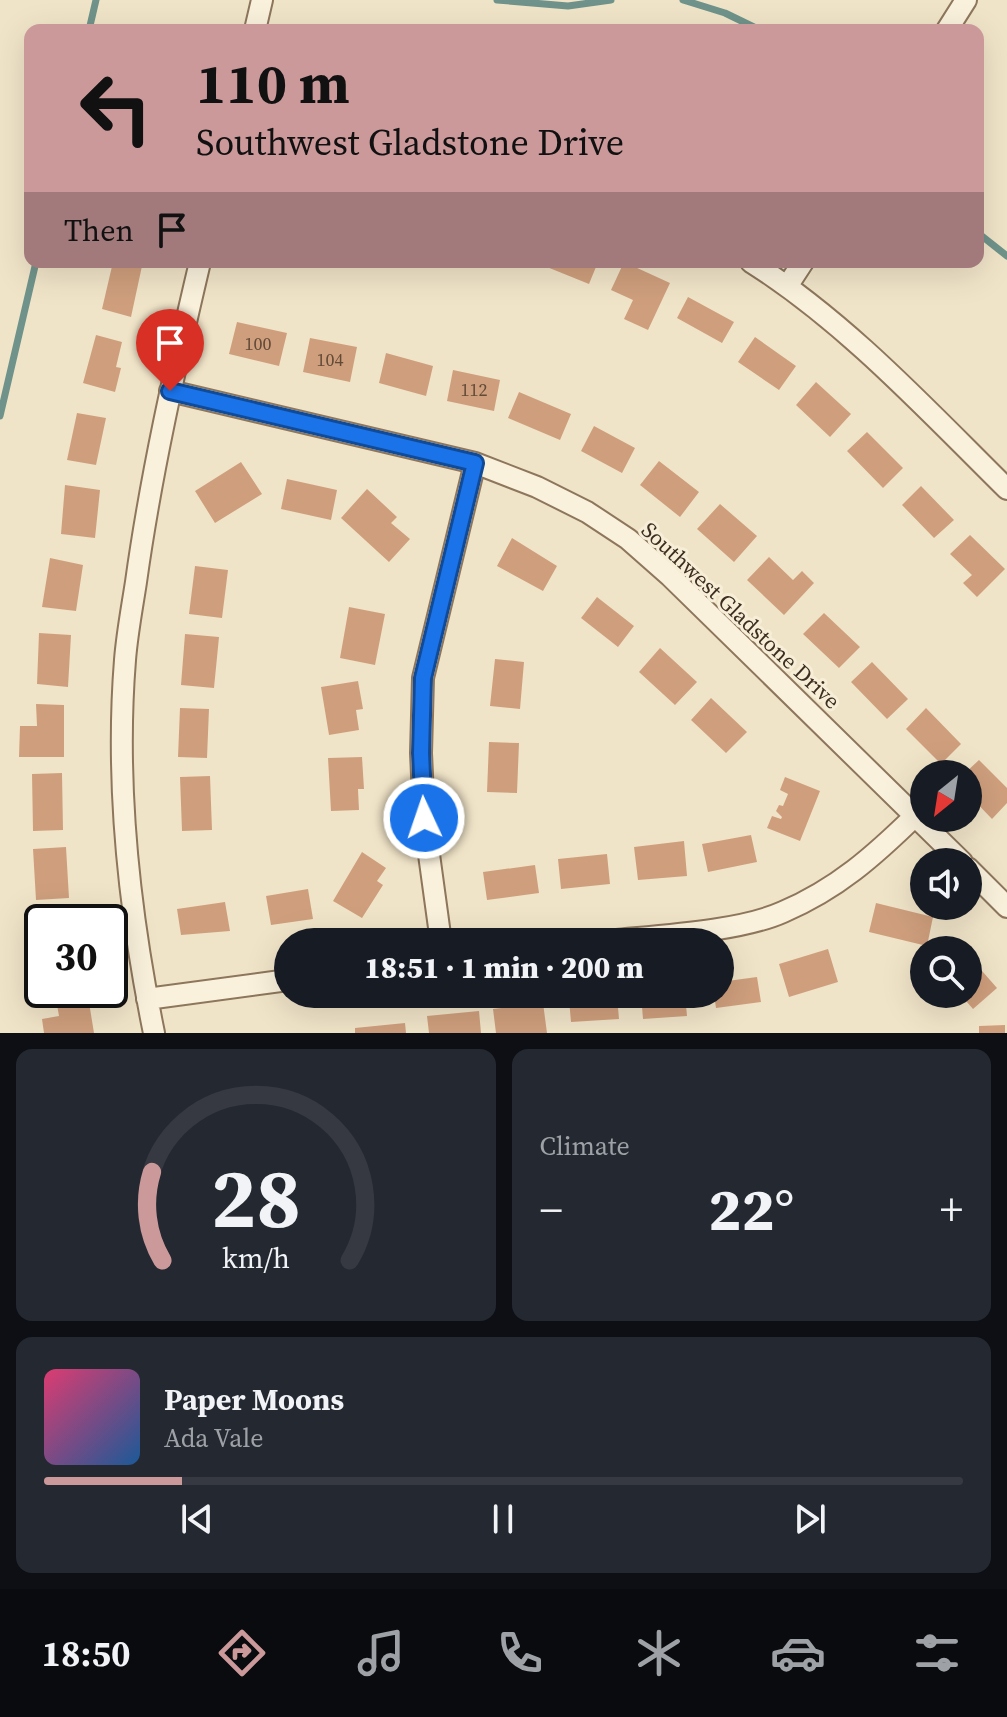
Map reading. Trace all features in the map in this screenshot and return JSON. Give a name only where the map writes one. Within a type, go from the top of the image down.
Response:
[{"type":"street","points":[[256,24],[262,0]]},
{"type":"street","points":[[951,24],[966,0]]},
{"type":"street","points":[[154,1033],[132,906],[123,796],[125,661],[146,509],[199,268]]},
{"type":"street","points":[[761,268],[788,285],[895,379],[1007,489]]},
{"type":"street","points":[[788,285],[799,268]]},
{"type":"street","name":"Southwest Gladstone Drive","points":[[170,391],[475,463],[537,487],[587,512],[628,539],[670,576],[910,809]]},
{"type":"street","points":[[439,928],[424,818],[421,753],[423,678],[475,463]]},
{"type":"street","points":[[710,928],[781,914],[826,891],[869,861],[910,821]]},
{"type":"street","name":"Southwest Gladstone Drive","points":[[933,832],[948,848]]},
{"type":"street","points":[[982,882],[1007,907]]},
{"type":"street","points":[[147,999],[274,982]]},
{"type":"building","points":[[112,268],[142,268],[131,317],[102,309]]},
{"type":"building","points":[[549,268],[596,268],[589,284]]},
{"type":"building","points":[[621,268],[637,268],[670,283],[648,330],[624,319],[633,300],[611,290]]},
{"type":"building","points":[[688,297],[734,322],[722,343],[677,318]]},
{"type":"building","points":[[237,322],[287,333],[279,366],[229,354]]},
{"type":"building","points":[[96,335],[122,342],[116,367],[121,368],[115,392],[83,383]]},
{"type":"building","points":[[755,337],[796,366],[779,390],[738,362]]},
{"type":"building","points":[[310,338],[357,347],[350,382],[303,372]]},
{"type":"building","points":[[386,353],[433,366],[426,396],[379,383]]},
{"type":"building","points":[[453,370],[500,380],[494,411],[447,401]]},
{"type":"building","points":[[816,382],[851,414],[830,437],[796,405]]},
{"type":"building","points":[[519,392],[571,414],[560,440],[508,418]]},
{"type":"building","points":[[77,413],[106,418],[96,465],[67,460]]},
{"type":"building","points":[[594,426],[635,448],[622,473],[581,451]]},
{"type":"building","points":[[867,432],[903,468],[883,488],[847,451]]},
{"type":"building","points":[[659,461],[699,492],[680,517],[640,485]]},
{"type":"building","points":[[241,462],[262,494],[215,523],[195,491]]},
{"type":"building","points":[[287,479],[337,490],[331,520],[281,509]]},
{"type":"building","points":[[65,485],[100,490],[95,538],[61,534]]},
{"type":"building","points":[[921,486],[954,520],[934,538],[902,505]]},
{"type":"building","points":[[367,489],[397,517],[391,523],[410,539],[389,562],[341,518]]},
{"type":"building","points":[[720,504],[757,536],[734,562],[697,529]]},
{"type":"building","points":[[970,535],[1005,569],[977,597],[963,583],[972,575],[950,554]]},
{"type":"building","points":[[512,538],[557,566],[543,591],[497,566]]},
{"type":"building","points":[[769,557],[793,580],[802,571],[814,583],[784,615],[747,580]]},
{"type":"building","points":[[50,558],[83,565],[76,611],[42,607]]},
{"type":"building","points":[[195,566],[228,570],[222,618],[189,614]]},
{"type":"building","points":[[597,597],[634,626],[618,647],[581,618]]},
{"type":"building","points":[[349,607],[385,614],[375,665],[340,658]]},
{"type":"building","points":[[824,613],[860,647],[839,668],[803,634]]},
{"type":"building","points":[[39,633],[71,635],[68,687],[37,684]]},
{"type":"building","points":[[185,634],[219,637],[214,688],[181,685]]},
{"type":"building","points":[[660,648],[697,682],[675,705],[639,672]]},
{"type":"building","points":[[495,659],[524,662],[520,709],[490,706]]},
{"type":"building","points":[[872,662],[908,699],[887,719],[851,682]]},
{"type":"building","points":[[358,681],[363,709],[356,710],[359,730],[329,735],[321,687]]},
{"type":"building","points":[[711,698],[747,732],[726,753],[691,720]]},
{"type":"building","points":[[36,704],[64,705],[64,757],[19,757],[20,726],[37,726]]},
{"type":"building","points":[[180,708],[209,709],[207,758],[178,757]]},
{"type":"building","points":[[926,708],[961,744],[945,760],[937,760],[906,729]]},
{"type":"building","points":[[489,742],[519,743],[517,793],[487,792]]},
{"type":"building","points":[[362,757],[364,789],[358,789],[359,810],[331,811],[328,758]]},
{"type":"building","points":[[982,763],[1007,788],[1007,803],[992,819],[982,809]]},
{"type":"building","points":[[62,773],[63,830],[33,831],[32,774]]},
{"type":"building","points":[[210,776],[212,830],[182,831],[180,777]]},
{"type":"building","points":[[785,777],[820,791],[800,841],[767,828],[772,816],[782,817],[776,811],[779,805],[783,806],[788,794],[780,790]]},
{"type":"building","points":[[751,835],[757,862],[708,872],[702,844]]},
{"type":"building","points":[[684,841],[687,876],[638,880],[634,847]]},
{"type":"building","points":[[66,847],[69,898],[36,900],[33,849]]},
{"type":"building","points":[[362,852],[386,868],[377,881],[383,885],[362,918],[333,901]]},
{"type":"building","points":[[607,854],[610,884],[561,889],[558,859]]},
{"type":"building","points":[[535,865],[539,893],[487,900],[483,872]]},
{"type":"building","points":[[308,889],[313,919],[271,925],[266,896]]},
{"type":"building","points":[[225,902],[230,931],[181,935],[177,909]]},
{"type":"building","points":[[876,903],[910,911],[910,920],[932,920],[929,936],[910,936],[910,942],[869,932]]},
{"type":"building","points":[[828,949],[838,982],[789,997],[779,964]]},
{"type":"building","points":[[982,971],[997,988],[982,1001]]},
{"type":"building","points":[[757,977],[761,1002],[734,1006],[734,980]]},
{"type":"building","points":[[58,1008],[90,1008],[94,1033],[44,1033],[42,1019],[59,1016]]},
{"type":"building","points":[[544,1008],[547,1033],[496,1033],[493,1009]]},
{"type":"building","points":[[570,1008],[618,1008],[619,1019],[571,1022]]},
{"type":"building","points":[[642,1008],[686,1008],[687,1016],[643,1019]]},
{"type":"building","points":[[479,1011],[481,1033],[429,1033],[427,1016]]},
{"type":"building","points":[[405,1023],[406,1033],[355,1033],[355,1028]]},
{"type":"building","points":[[1005,1025],[1005,1033],[979,1033],[979,1026]]},
{"type":"waterway","points":[[90,24],[96,0]]},
{"type":"waterway","points":[[497,0],[568,6],[611,0]]},
{"type":"waterway","points":[[683,0],[725,13],[748,24]]},
{"type":"waterway","points":[[984,238],[1007,256]]},
{"type":"waterway","points":[[0,416],[35,268]]},
{"type":"route","points":[[170,391],[475,463],[423,678],[421,753],[424,818]]}]
